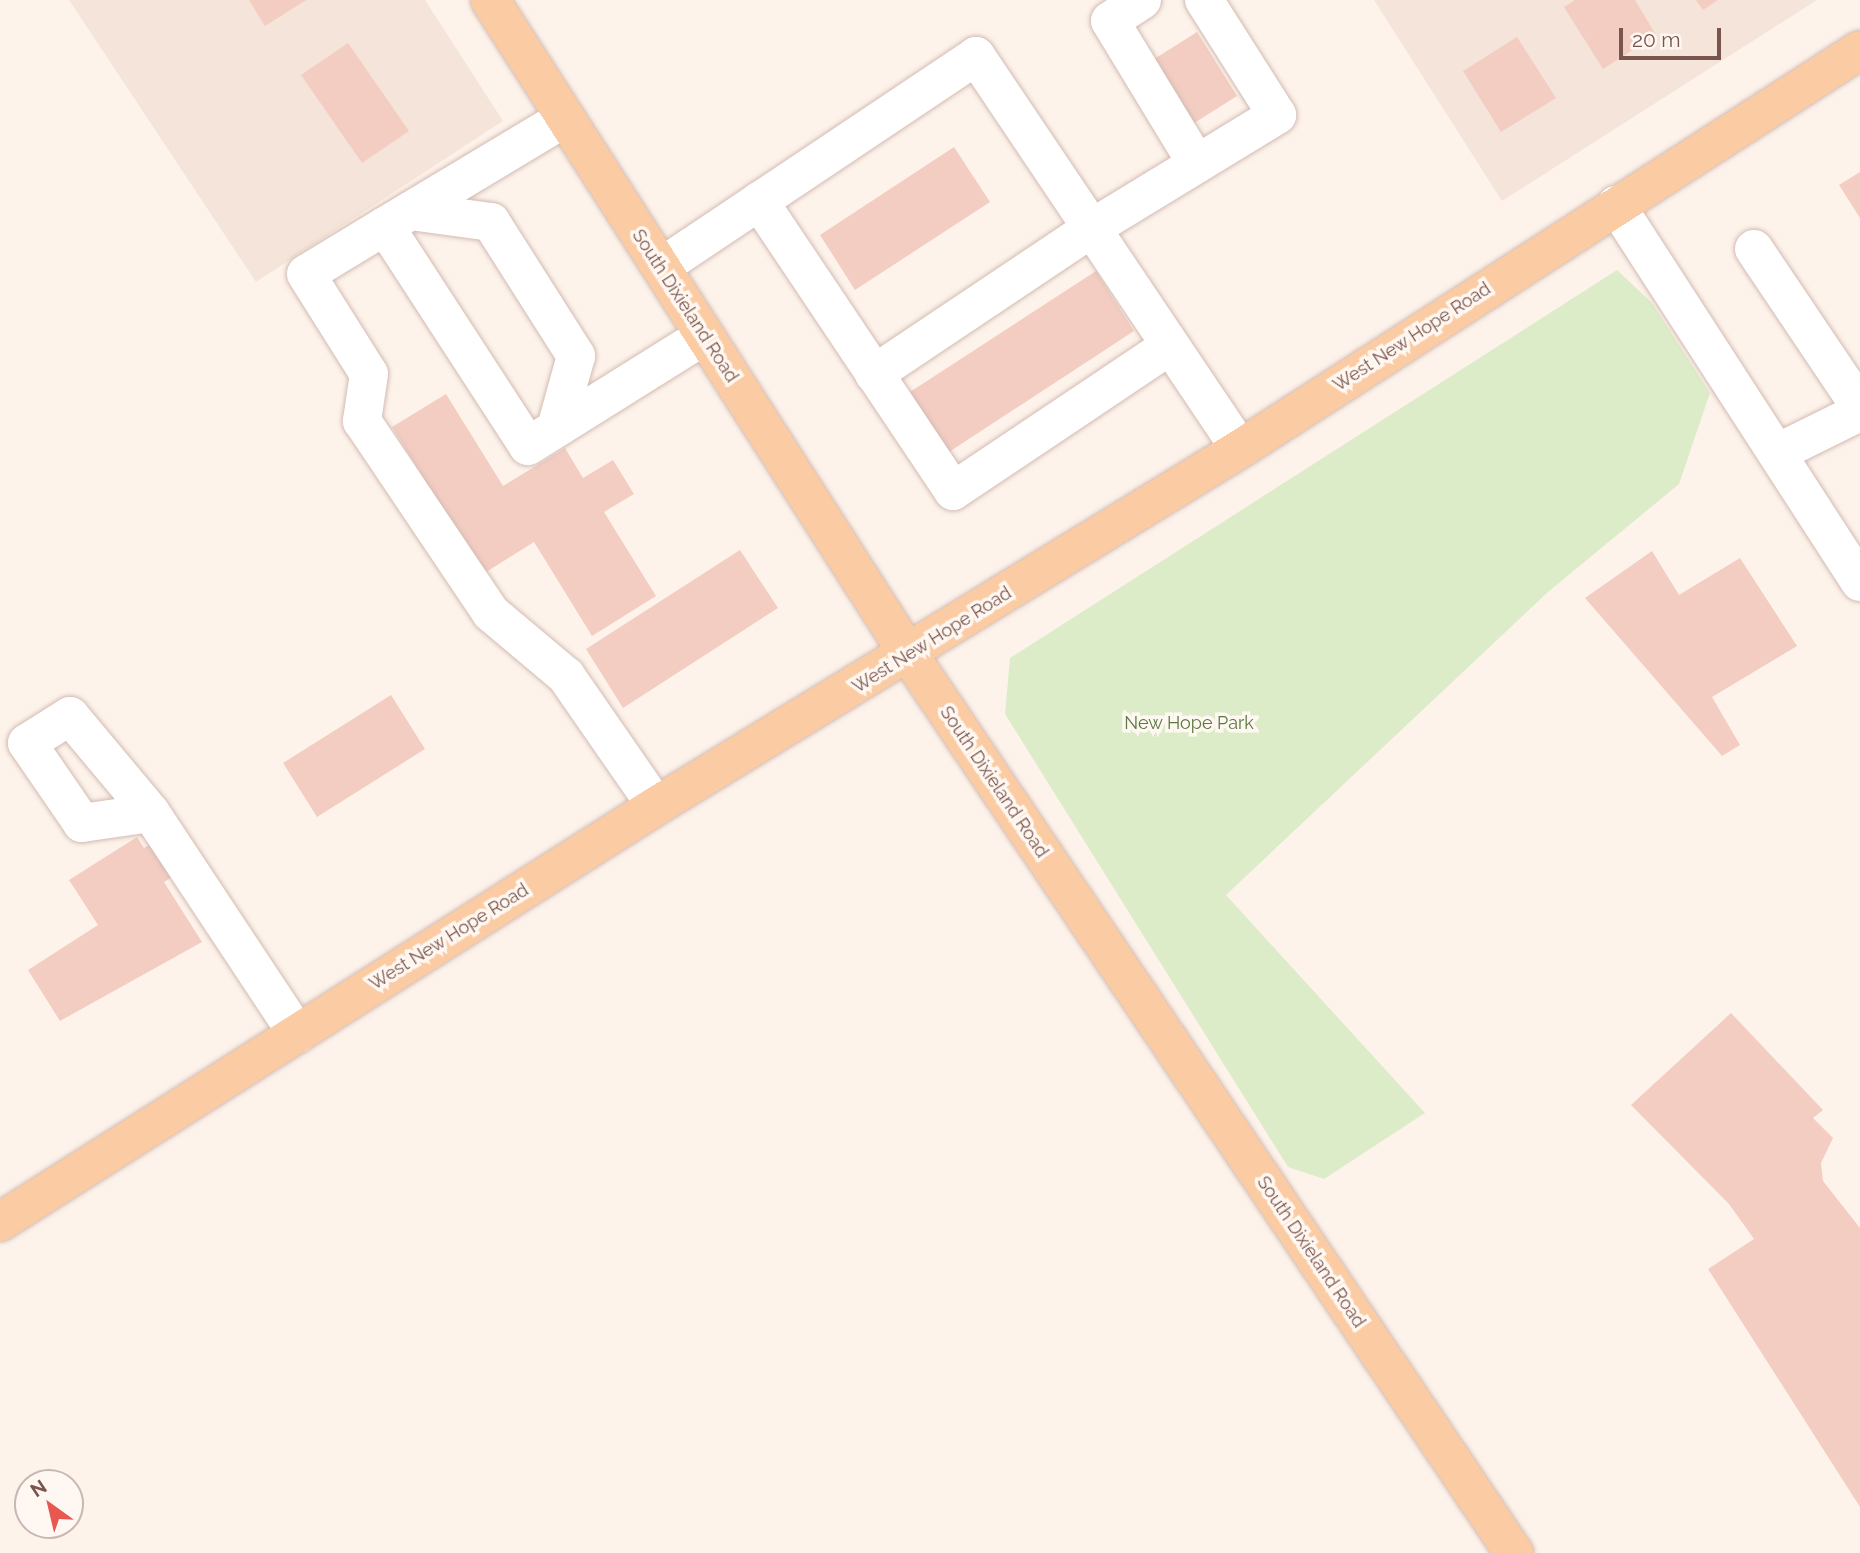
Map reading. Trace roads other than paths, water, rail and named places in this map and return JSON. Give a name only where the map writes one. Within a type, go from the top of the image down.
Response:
[{"type":"main road","name":"South Dixieland Road","points":[[490,0],[909,655],[1514,1553]]},
{"type":"main road","name":"West New Hope Road","points":[[0,1222],[656,806],[909,655],[1240,449],[1860,50]]},
{"type":"lane","points":[[1142,0],[1110,21],[1197,164]]},
{"type":"lane","points":[[874,374],[1091,228],[1277,115],[1204,0]]},
{"type":"lane","points":[[661,267],[976,56],[1240,449]]},
{"type":"lane","points":[[565,118],[306,274],[369,374],[362,421],[491,613],[566,676],[656,806]]},
{"type":"lane","points":[[759,201],[953,491],[1170,345]]},
{"type":"lane","points":[[1616,205],[1860,582]]},
{"type":"lane","points":[[398,218],[491,222],[576,356],[556,428]]},
{"type":"lane","points":[[398,218],[528,446],[705,336]]},
{"type":"lane","points":[[1754,249],[1860,410],[1777,453]]},
{"type":"lane","points":[[151,813],[297,1034]]},
{"type":"park label","name":"New Hope Park","points":[[1189,723]]}]
